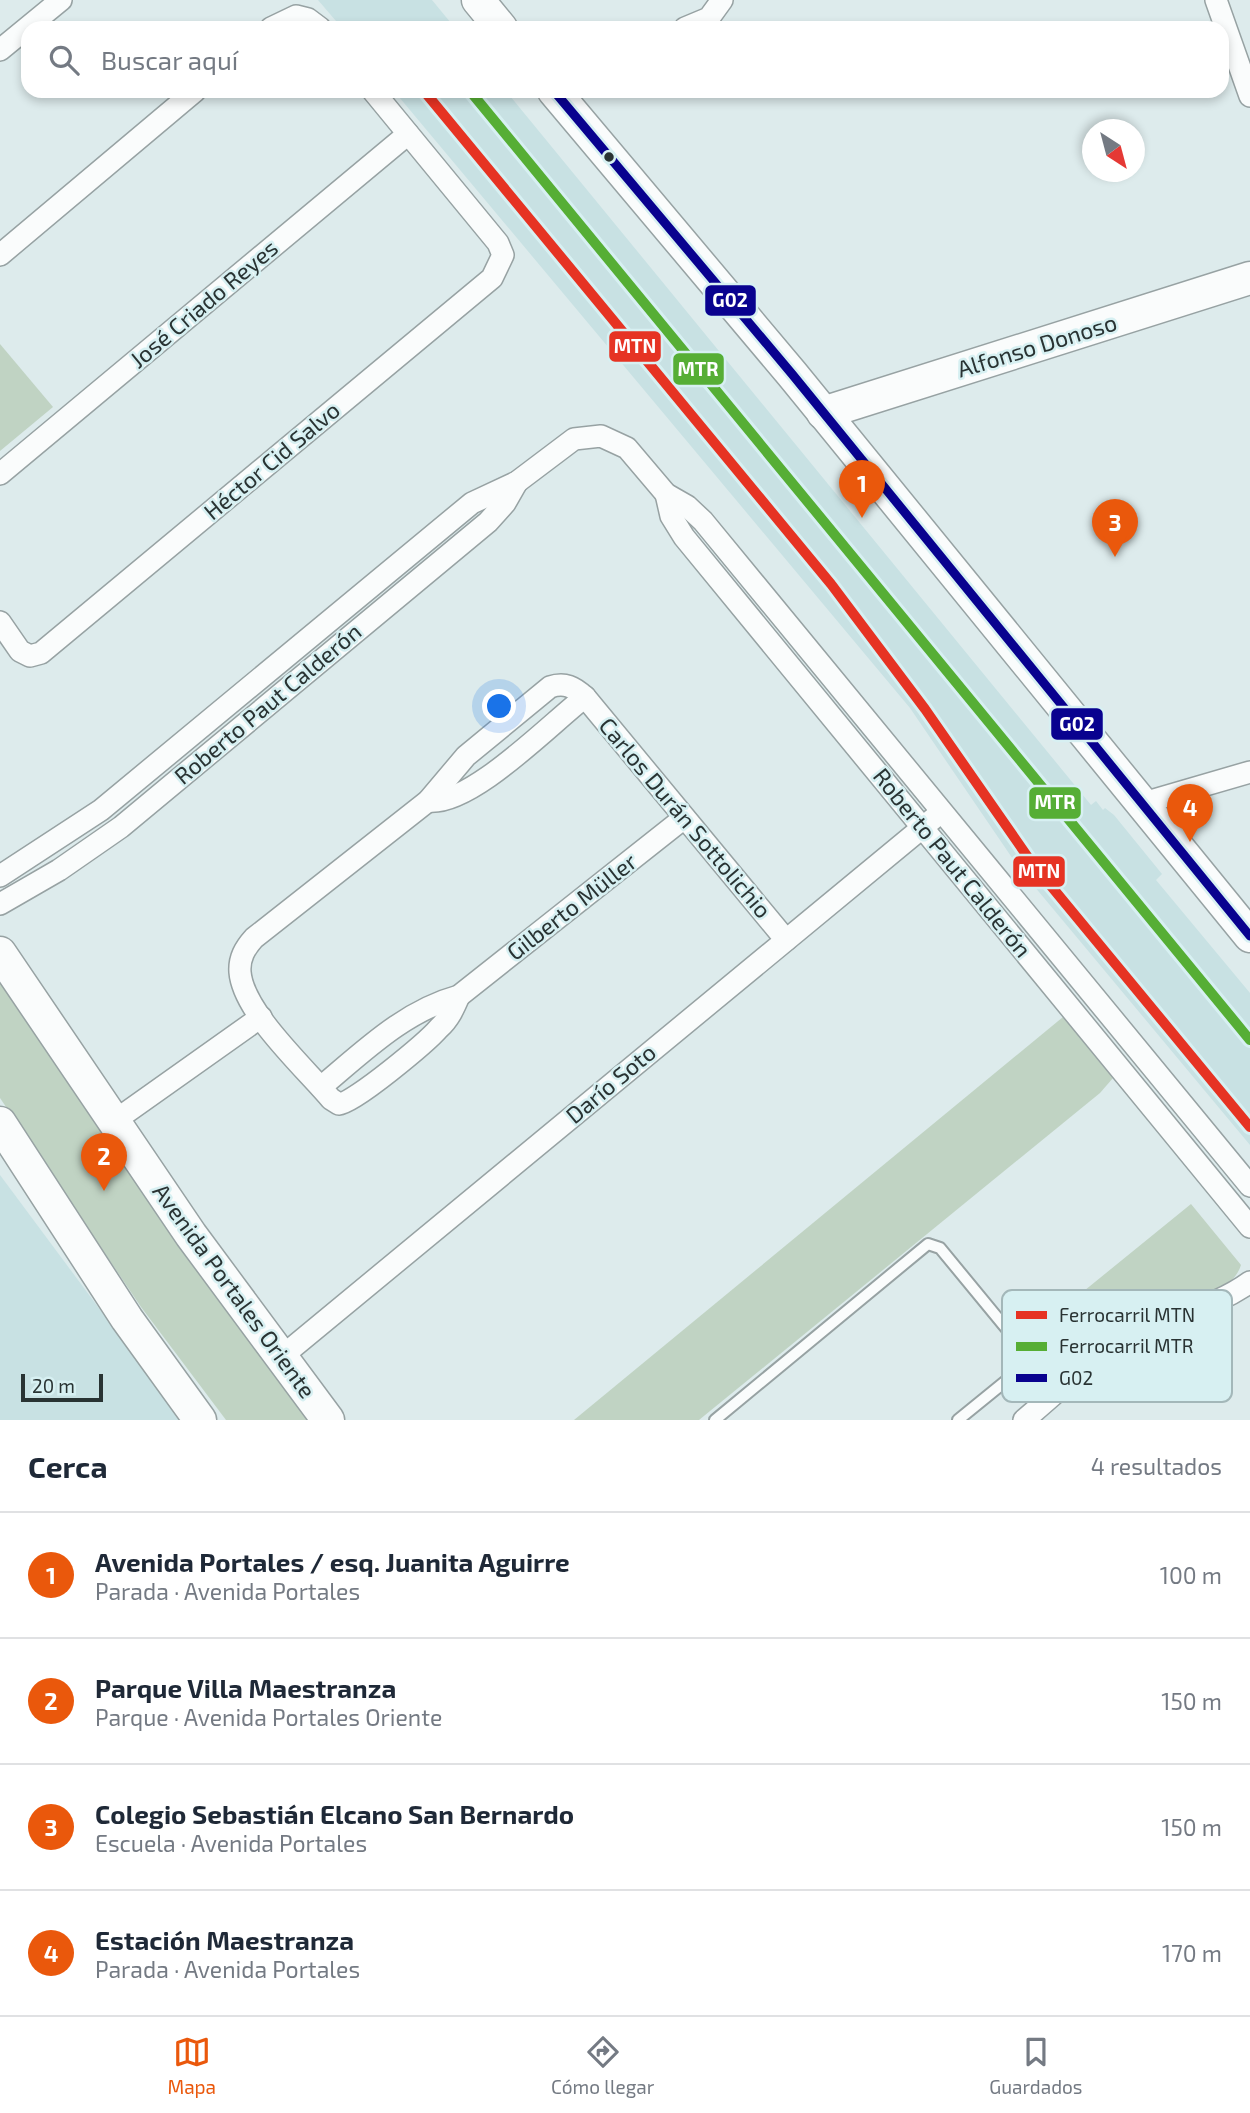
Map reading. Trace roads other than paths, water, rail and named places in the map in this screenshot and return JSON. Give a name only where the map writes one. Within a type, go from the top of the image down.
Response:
[{"type":"street","points":[[35,21],[61,0]]},
{"type":"street","points":[[478,0],[495,21]]},
{"type":"street","points":[[702,21],[709,18],[722,0]]},
{"type":"street","points":[[1216,0],[1223,21]]},
{"type":"street","points":[[286,21],[296,16],[311,21]]},
{"type":"street","points":[[0,50],[21,33]]},
{"type":"street","points":[[1229,37],[1250,96]]},
{"type":"street","points":[[0,255],[187,98]]},
{"type":"street","points":[[379,98],[408,134]]},
{"type":"street","points":[[560,98],[823,413],[1250,936]]},
{"type":"street","name":"Héctor Cid Salvo","points":[[0,622],[20,650],[30,656],[51,646],[492,278],[503,255],[498,243],[408,134]]},
{"type":"street","name":"José Criado Reyes","points":[[0,474],[408,134]]},
{"type":"street","name":"Alfonso Donoso","points":[[823,413],[1250,278]]},
{"type":"street","name":"Roberto Paut Calderón","points":[[0,876],[101,810],[472,503],[516,482],[574,439],[601,436],[627,448],[666,494],[687,506],[703,522],[943,810],[1250,1186]]},
{"type":"street","name":"Roberto Paut Calderón","points":[[0,904],[59,870],[121,827],[488,522],[505,503],[516,482]]},
{"type":"street","name":"Roberto Paut Calderón","points":[[666,494],[677,527],[1250,1227]]},
{"type":"street","points":[[567,685],[585,697],[513,758],[475,784],[449,799],[428,802],[466,756],[550,687],[567,685]]},
{"type":"street","name":"Carlos Durán Sottolichio","points":[[585,697],[786,940]]},
{"type":"street","points":[[1140,804],[1250,772]]},
{"type":"street","name":"Gilberto Müller","points":[[428,802],[246,947],[240,966],[242,984],[261,1017],[339,1104],[350,1101],[429,1039],[448,1018],[459,996]]},
{"type":"street","name":"Darío Soto","points":[[280,1358],[943,810]]},
{"type":"street","name":"Gilberto Müller","points":[[321,1087],[394,1027],[424,1008],[459,996],[684,818]]},
{"type":"street","name":"Avenida Portales Oriente","points":[[0,953],[113,1122],[280,1358],[328,1420]]},
{"type":"street","points":[[113,1122],[261,1017]]},
{"type":"street","points":[[0,1123],[127,1319],[200,1420]]},
{"type":"street","points":[[1232,1295],[1250,1282]]},
{"type":"street","points":[[1024,1420],[1046,1402]]},
{"type":"lane","points":[[715,1420],[928,1244],[940,1248],[1002,1323]]},
{"type":"lane","points":[[958,1420],[1002,1384]]},
{"type":"rail line","name":"MTN","points":[[430,98],[831,584],[925,709],[1032,863],[1250,1127]]},
{"type":"rail line","name":"MTR","points":[[476,98],[1250,1040]]},
{"type":"place","name":"Avenida Portales / esq. Juanita Aguirre","points":[[862,518]]},
{"type":"place","name":"Colegio Sebastián Elcano San Bernardo","points":[[1115,557]]},
{"type":"place","name":"Estación Maestranza","points":[[1190,842]]},
{"type":"place","name":"Parque Villa Maestranza","points":[[104,1191]]}]
